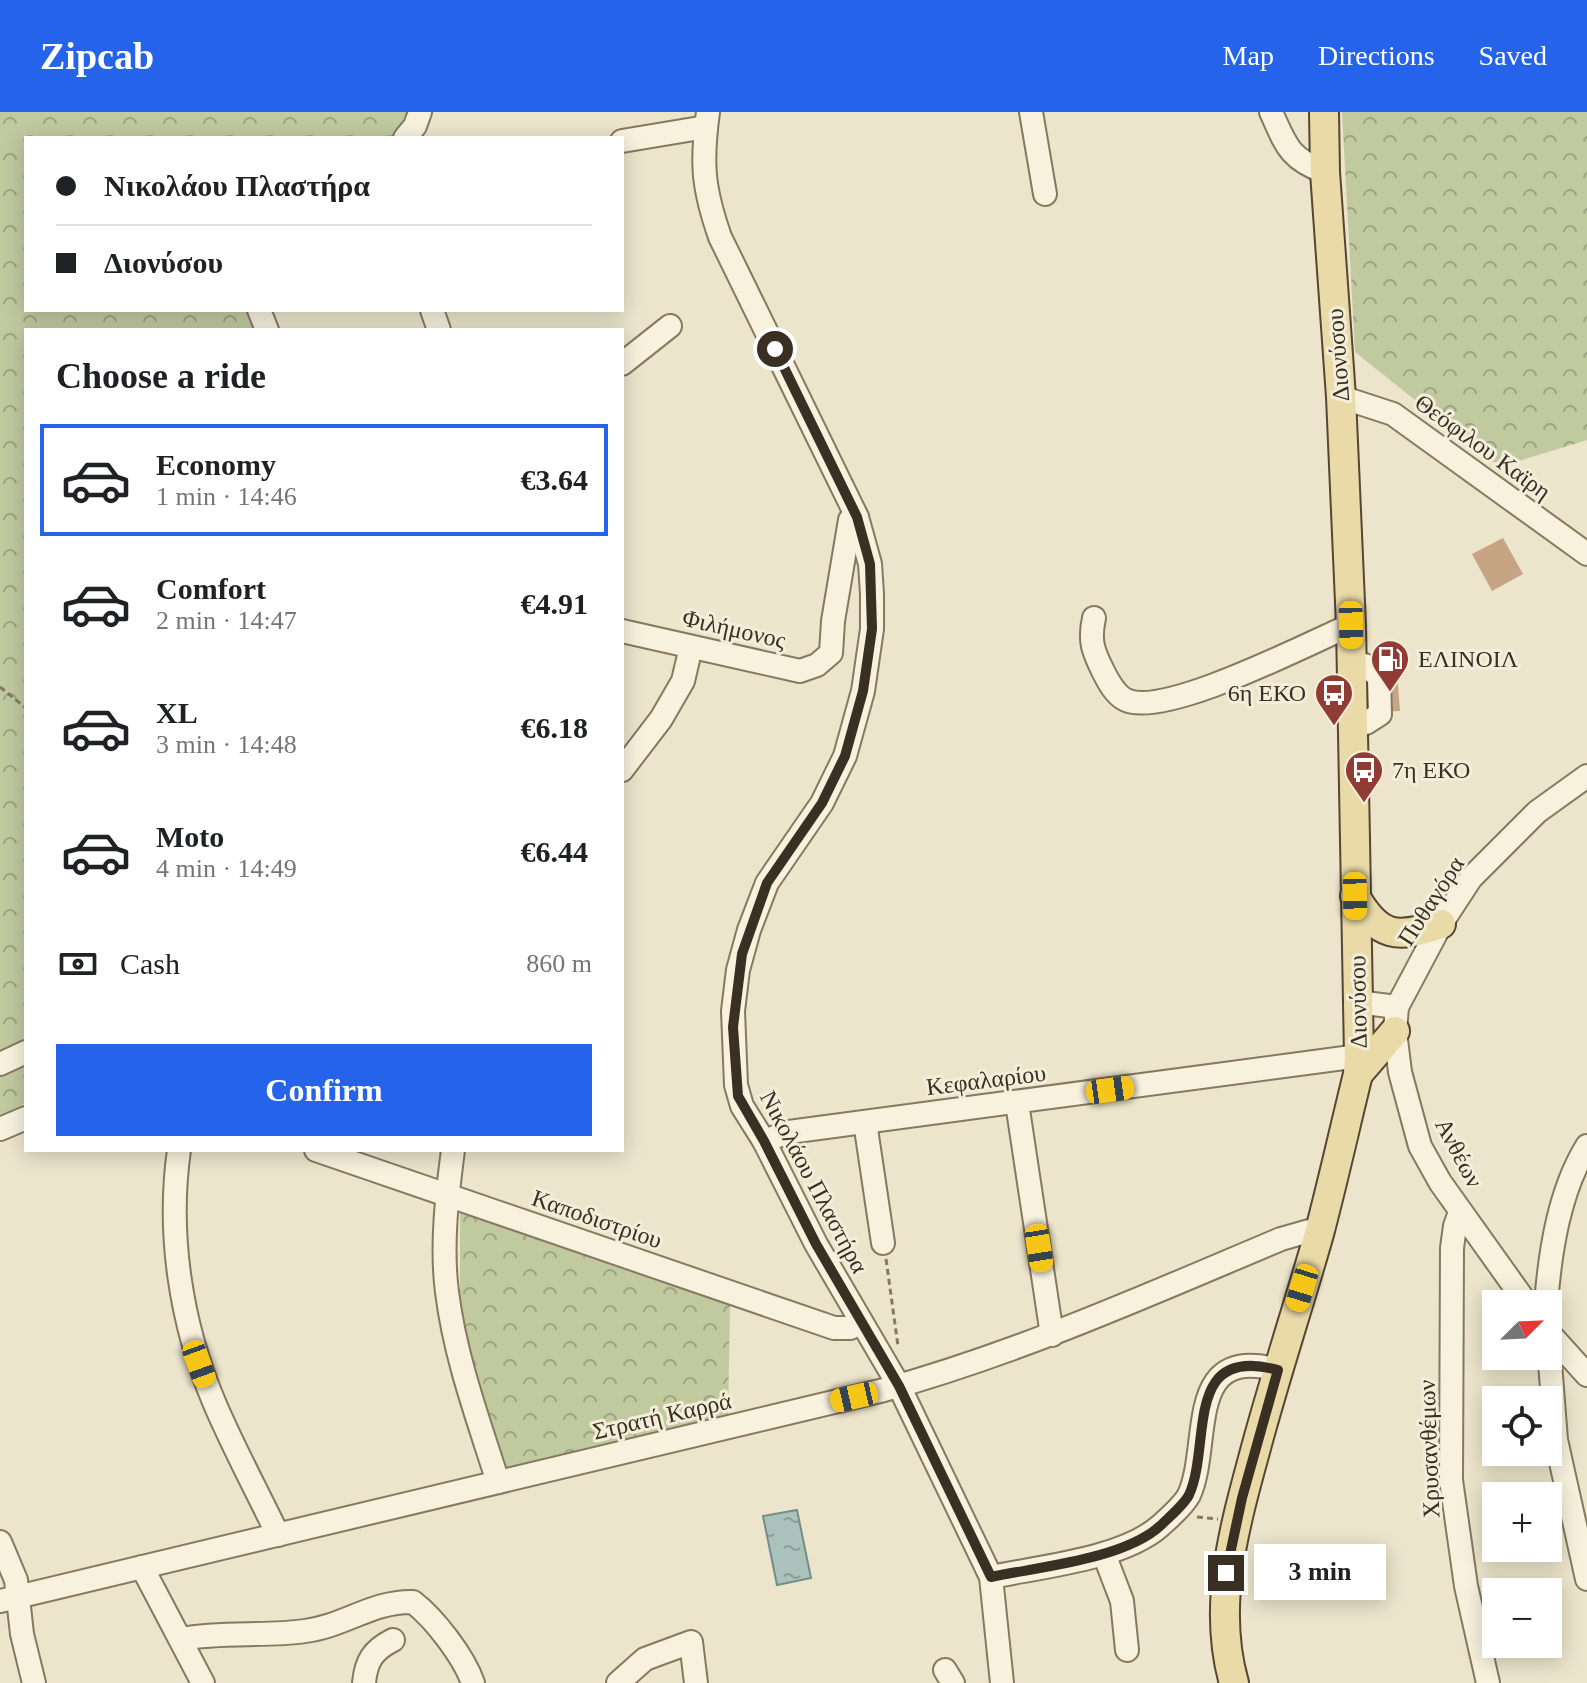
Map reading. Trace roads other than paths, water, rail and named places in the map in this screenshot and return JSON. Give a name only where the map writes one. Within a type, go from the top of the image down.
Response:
[{"type":"main road","name":"Διονύσου","points":[[1234,1683],[1228,1663],[1224,1621],[1226,1573],[1278,1370],[1319,1233],[1359,1065],[1351,625],[1324,112]]},
{"type":"main road","points":[[1355,896],[1378,927],[1390,931],[1417,932],[1441,924]]},
{"type":"main road","points":[[1359,1065],[1396,1019]]},
{"type":"street","points":[[407,136],[415,126],[420,112]]},
{"type":"street","points":[[1031,112],[1045,194]]},
{"type":"street","points":[[1271,112],[1294,157],[1325,172]]},
{"type":"street","points":[[624,141],[687,128],[707,120]]},
{"type":"street","name":"Νικολάου Πλαστήρα","points":[[707,120],[702,162],[706,199],[720,237],[857,517],[870,564],[872,594],[872,629],[863,691],[845,756],[822,803],[767,883],[749,930],[738,970],[733,1027],[736,1085],[742,1106],[764,1141],[816,1244],[899,1386],[991,1577],[1002,1683]]},
{"type":"street","points":[[624,362],[670,326]]},
{"type":"street","name":"Θεόφιλου Καϊρη","points":[[1341,397],[1393,414],[1587,554]]},
{"type":"street","name":"Φιλήμονος","points":[[624,631],[800,671],[817,665],[831,653],[833,621],[850,520],[857,517]]},
{"type":"street","points":[[1094,618],[1090,637],[1111,686],[1126,700],[1153,702],[1191,695],[1351,625]]},
{"type":"street","points":[[624,767],[661,719],[683,681],[691,647]]},
{"type":"street","points":[[1365,665],[1379,677],[1380,701],[1380,714],[1366,723]]},
{"type":"street","name":"Πυθαγόρα","points":[[1396,1019],[1441,924],[1471,878],[1537,812],[1587,776]]},
{"type":"street","points":[[1357,1002],[1396,1019]]},
{"type":"street","name":"Ανθέων","points":[[1396,1019],[1405,1096],[1420,1146],[1460,1212],[1517,1290]]},
{"type":"street","points":[[0,1064],[24,1053]]},
{"type":"street","name":"Κεφαλαρίου","points":[[764,1141],[789,1132],[865,1122],[1359,1065]]},
{"type":"street","points":[[1017,1103],[1052,1335]]},
{"type":"street","points":[[0,1129],[24,1119]]},
{"type":"street","points":[[865,1122],[883,1243]]},
{"type":"street","points":[[1547,1290],[1557,1226],[1568,1189],[1587,1146]]},
{"type":"street","points":[[179,1152],[174,1210],[178,1269],[199,1364],[214,1403],[278,1535]]},
{"type":"street","name":"Καποδιστρίου","points":[[322,1152],[834,1328],[850,1328],[861,1322]]},
{"type":"street","points":[[453,1152],[447,1195],[447,1289],[465,1376],[498,1482]]},
{"type":"street","name":"Χρυσανθέμων","points":[[1460,1212],[1452,1248],[1451,1480],[1466,1586],[1488,1683]]},
{"type":"street","name":"Στρατή Καρρά","points":[[9,1599],[899,1386],[973,1364],[1052,1335],[1281,1239],[1309,1231],[1319,1233]]},
{"type":"street","points":[[1562,1349],[1587,1375]]},
{"type":"street","points":[[991,1577],[1104,1554],[1134,1542],[1159,1526],[1189,1494],[1213,1382],[1221,1375],[1240,1368],[1257,1366],[1278,1370]]},
{"type":"street","points":[[1551,1370],[1556,1440],[1587,1579]]},
{"type":"street","points":[[0,1542],[13,1567],[9,1599],[22,1634],[34,1683]]},
{"type":"street","points":[[1104,1554],[1122,1601],[1127,1650]]},
{"type":"street","points":[[142,1567],[203,1683]]},
{"type":"street","points":[[181,1639],[212,1633],[305,1631],[337,1623],[379,1605],[413,1602],[440,1631],[468,1670],[473,1683]]},
{"type":"street","points":[[364,1683],[370,1658],[377,1648],[393,1640]]},
{"type":"street","points":[[618,1683],[645,1659],[691,1642],[696,1683]]},
{"type":"water","points":[[797,1510],[811,1578],[777,1585],[763,1516]]},
{"type":"place","name":"ΕΛΙΝΟΙΛ","points":[[1390,693]]},
{"type":"place","name":"6η ΕΚΟ","points":[[1334,727]]},
{"type":"place","name":"7η ΕΚΟ","points":[[1364,804]]}]
